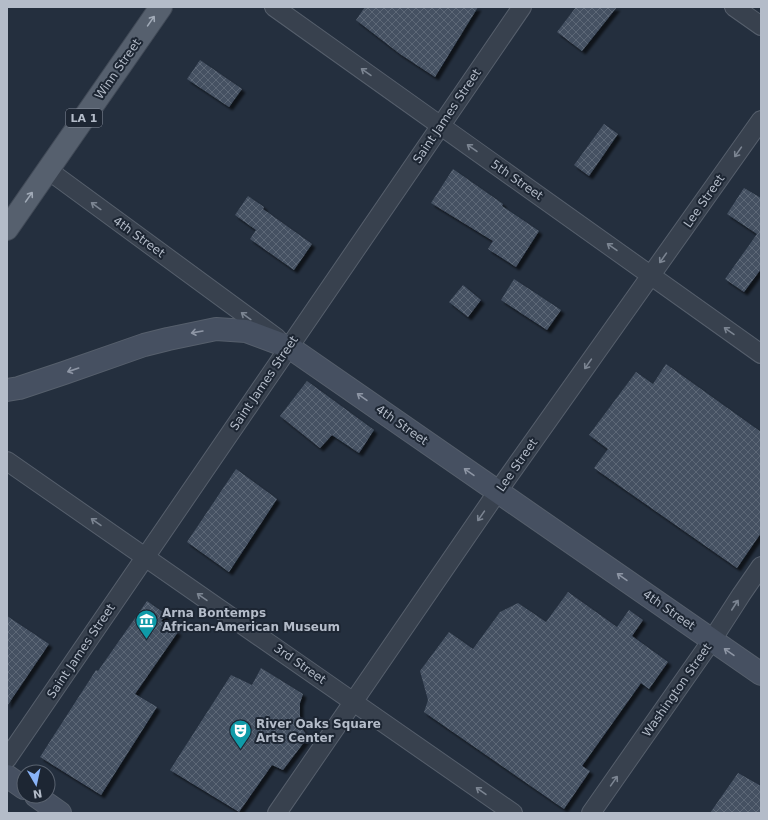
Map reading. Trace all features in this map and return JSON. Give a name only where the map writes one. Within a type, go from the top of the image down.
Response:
[{"type":"main road","name":"Winn Street","points":[[7,229],[160,7]]},
{"type":"main road","points":[[7,390],[19,388],[144,345],[174,337],[216,329],[246,331],[289,347]]},
{"type":"main road","name":"4th Street","points":[[289,347],[761,674]]},
{"type":"main road","points":[[7,776],[16,782]]},
{"type":"main road","points":[[47,804],[60,813]]},
{"type":"street","name":"5th Street","points":[[274,7],[761,354]]},
{"type":"street","name":"Saint James Street","points":[[7,759],[522,7]]},
{"type":"street","points":[[734,7],[761,26]]},
{"type":"street","name":"Lee Street","points":[[276,813],[498,491],[761,120]]},
{"type":"street","name":"4th Street","points":[[48,170],[289,347]]},
{"type":"street","name":"3rd Street","points":[[7,461],[513,813]]},
{"type":"street","name":"Washington Street","points":[[591,813],[712,640],[761,566]]},
{"type":"building","points":[[365,7],[478,7],[435,77],[400,54],[356,20]]},
{"type":"building","points":[[576,7],[617,7],[582,51],[557,32]]},
{"type":"building","points":[[200,60],[242,89],[229,107],[187,79]]},
{"type":"building","points":[[604,124],[618,134],[589,176],[574,165]]},
{"type":"building","points":[[453,169],[503,204],[502,206],[539,231],[516,267],[488,249],[493,241],[431,203]]},
{"type":"building","points":[[744,188],[761,198],[761,269],[744,292],[725,279],[757,234],[727,214]]},
{"type":"building","points":[[248,196],[264,207],[263,209],[312,244],[294,270],[250,239],[256,230],[235,215]]},
{"type":"building","points":[[514,279],[561,310],[547,330],[501,300]]},
{"type":"building","points":[[463,285],[481,300],[468,317],[449,302]]},
{"type":"building","points":[[666,364],[761,432],[761,533],[737,568],[594,468],[608,449],[589,435],[636,372],[653,384]]},
{"type":"building","points":[[307,381],[374,430],[359,453],[332,435],[320,448],[280,416]]},
{"type":"building","points":[[236,469],[277,499],[229,572],[187,542]]},
{"type":"building","points":[[568,592],[617,627],[629,610],[643,620],[632,636],[668,662],[649,689],[641,683],[582,766],[590,771],[564,809],[424,712],[428,700],[420,671],[449,632],[473,649],[500,612],[518,603],[546,622]]},
{"type":"building","points":[[147,601],[167,615],[161,621],[178,632],[135,694],[157,707],[101,795],[56,767],[56,764],[51,764],[40,757],[96,670],[98,671]]},
{"type":"building","points":[[7,616],[49,644],[7,706]]},
{"type":"building","name":"River Oaks Square Arts Center","points":[[261,668],[303,694],[300,703],[301,727],[308,737],[283,770],[272,765],[239,812],[170,770],[231,675],[252,685]]},
{"type":"building","points":[[738,773],[761,786],[761,813],[710,813]]},
{"type":"place","name":"Arna Bontemps African-American Museum","points":[[146,640]]},
{"type":"place","name":"River Oaks Square Arts Center","points":[[240,750]]}]
